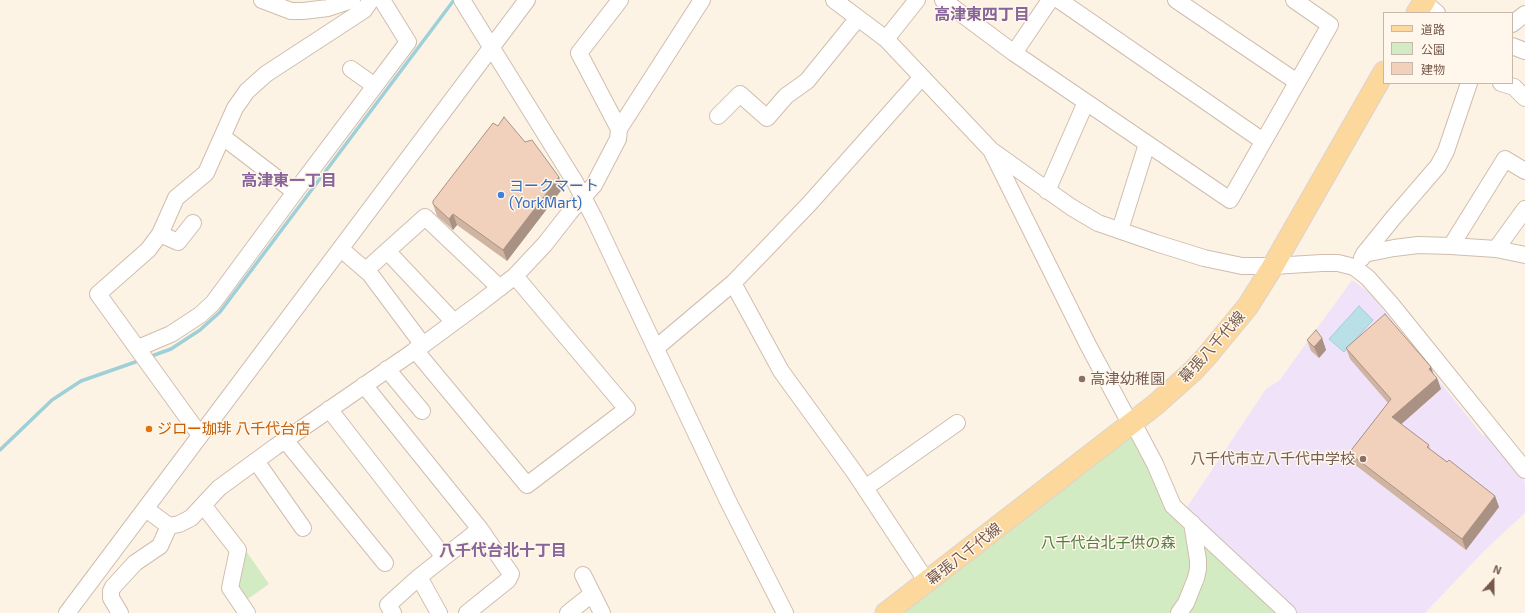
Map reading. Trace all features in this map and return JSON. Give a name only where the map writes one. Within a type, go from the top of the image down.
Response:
[{"type":"main road","name":"幕張八千代線","points":[[886,613],[1132,424],[1155,405],[1206,357],[1248,306],[1273,266],[1383,74]]},
{"type":"street","points":[[262,0],[291,11],[328,8],[352,0]]},
{"type":"street","points":[[200,435],[140,350],[98,294],[148,250],[160,234],[176,198],[206,173],[235,108],[256,82],[364,10],[371,0]]},
{"type":"street","points":[[140,350],[171,334],[200,315],[213,303],[408,42],[382,0]]},
{"type":"street","points":[[463,0],[583,197],[728,501],[785,613]]},
{"type":"street","points":[[67,613],[528,0]]},
{"type":"street","points":[[619,129],[579,53],[620,0]]},
{"type":"street","points":[[146,509],[169,526],[179,524],[191,518],[219,488],[454,322],[515,276],[545,244],[570,212],[594,185],[618,139],[619,129],[702,0]]},
{"type":"street","points":[[834,0],[886,39],[991,150],[1047,191],[1098,223],[1204,258],[1242,266],[1338,263],[1354,267],[1368,278],[1391,304],[1525,470]]},
{"type":"street","points":[[886,39],[917,0]]},
{"type":"street","points":[[943,0],[1014,53],[1230,200],[1330,25],[1294,0]]},
{"type":"street","points":[[1014,53],[1050,0]]},
{"type":"street","points":[[1059,0],[1263,140]]},
{"type":"street","points":[[1176,0],[1297,82]]},
{"type":"street","points":[[1513,23],[1525,14]]},
{"type":"street","points":[[718,116],[740,94],[767,118],[786,96],[806,81],[858,18]]},
{"type":"street","points":[[1513,46],[1525,51]]},
{"type":"street","points":[[351,69],[375,86]]},
{"type":"street","points":[[656,348],[733,283],[810,203],[922,77]]},
{"type":"street","points":[[1354,267],[1394,217],[1438,166],[1446,151],[1469,84]]},
{"type":"street","points":[[1504,84],[1514,87],[1525,98]]},
{"type":"street","points":[[1047,191],[1086,102]]},
{"type":"street","points":[[223,137],[295,192]]},
{"type":"street","points":[[1120,230],[1148,144]]},
{"type":"street","points":[[991,150],[1088,345],[1155,464],[1173,506],[1288,613]]},
{"type":"street","points":[[1451,246],[1505,159],[1525,171]]},
{"type":"street","points":[[1496,249],[1525,209]]},
{"type":"street","points":[[366,270],[425,217],[500,288]]},
{"type":"street","points":[[160,234],[178,242],[193,223]]},
{"type":"street","points":[[1364,254],[1418,245],[1496,249],[1525,255]]},
{"type":"street","points":[[341,249],[370,274],[419,347],[526,485],[627,409],[515,276]]},
{"type":"street","points":[[387,251],[454,322]]},
{"type":"street","points":[[733,283],[781,371],[864,488],[927,582]]},
{"type":"street","points":[[388,369],[422,411]]},
{"type":"street","points":[[364,385],[480,529],[511,574],[508,580],[467,613]]},
{"type":"street","points":[[329,409],[444,557]]},
{"type":"street","points":[[864,488],[957,423]]},
{"type":"street","points":[[285,440],[385,563]]},
{"type":"street","points":[[256,461],[303,528]]},
{"type":"street","points":[[203,505],[238,550],[230,588],[247,613]]},
{"type":"street","points":[[1179,613],[1186,603],[1198,569],[1192,523]]},
{"type":"street","points":[[120,613],[111,598],[111,591],[113,587],[135,563],[160,546],[169,526]]},
{"type":"street","points":[[393,613],[388,605],[419,577],[480,529]]},
{"type":"street","points":[[583,575],[602,613]]},
{"type":"street","points":[[419,577],[439,613]]},
{"type":"street","points":[[568,613],[592,594]]},
{"type":"shaded area","name":"八千代市立八千代中学校","points":[[1352,280],[1370,293],[1483,436],[1486,435],[1525,482],[1525,513],[1486,549],[1425,613],[1295,613],[1185,510],[1266,389],[1279,381]]},
{"type":"green space","name":"八千代台北子供の森","points":[[1134,435],[1170,509],[1281,613],[903,613]]},
{"type":"green space","points":[[244,548],[269,584],[245,601],[235,586]]},
{"type":"water","points":[[1359,306],[1373,320],[1344,352],[1329,339]]},
{"type":"building","points":[[504,117],[525,142],[532,140],[559,177],[503,250],[453,214],[449,219],[433,204],[433,201],[493,123],[498,126]]},
{"type":"building","points":[[1385,314],[1431,367],[1429,369],[1437,378],[1392,417],[1429,445],[1427,447],[1447,462],[1449,460],[1495,496],[1462,539],[1349,453],[1391,399],[1346,348]]},
{"type":"building","points":[[1316,330],[1322,338],[1314,347],[1307,340]]},
{"type":"waterway","points":[[149,357],[171,349],[200,330],[220,312],[454,0]]},
{"type":"waterway","points":[[0,450],[52,400],[81,381],[141,360]]},
{"type":"place","name":"ヨークマート (YorkMart)","points":[[501,195]]},
{"type":"place","name":"高津幼稚園","points":[[1082,379]]},
{"type":"place","name":"ジロー珈琲 八千代台店","points":[[149,429]]},
{"type":"place","name":"八千代市立八千代中学校","points":[[1363,459]]},
{"type":"district","name":"高津東四丁目","points":[[982,15]]},
{"type":"district","name":"高津東一丁目","points":[[289,181]]},
{"type":"district","name":"八千代台北十丁目","points":[[503,551]]}]
